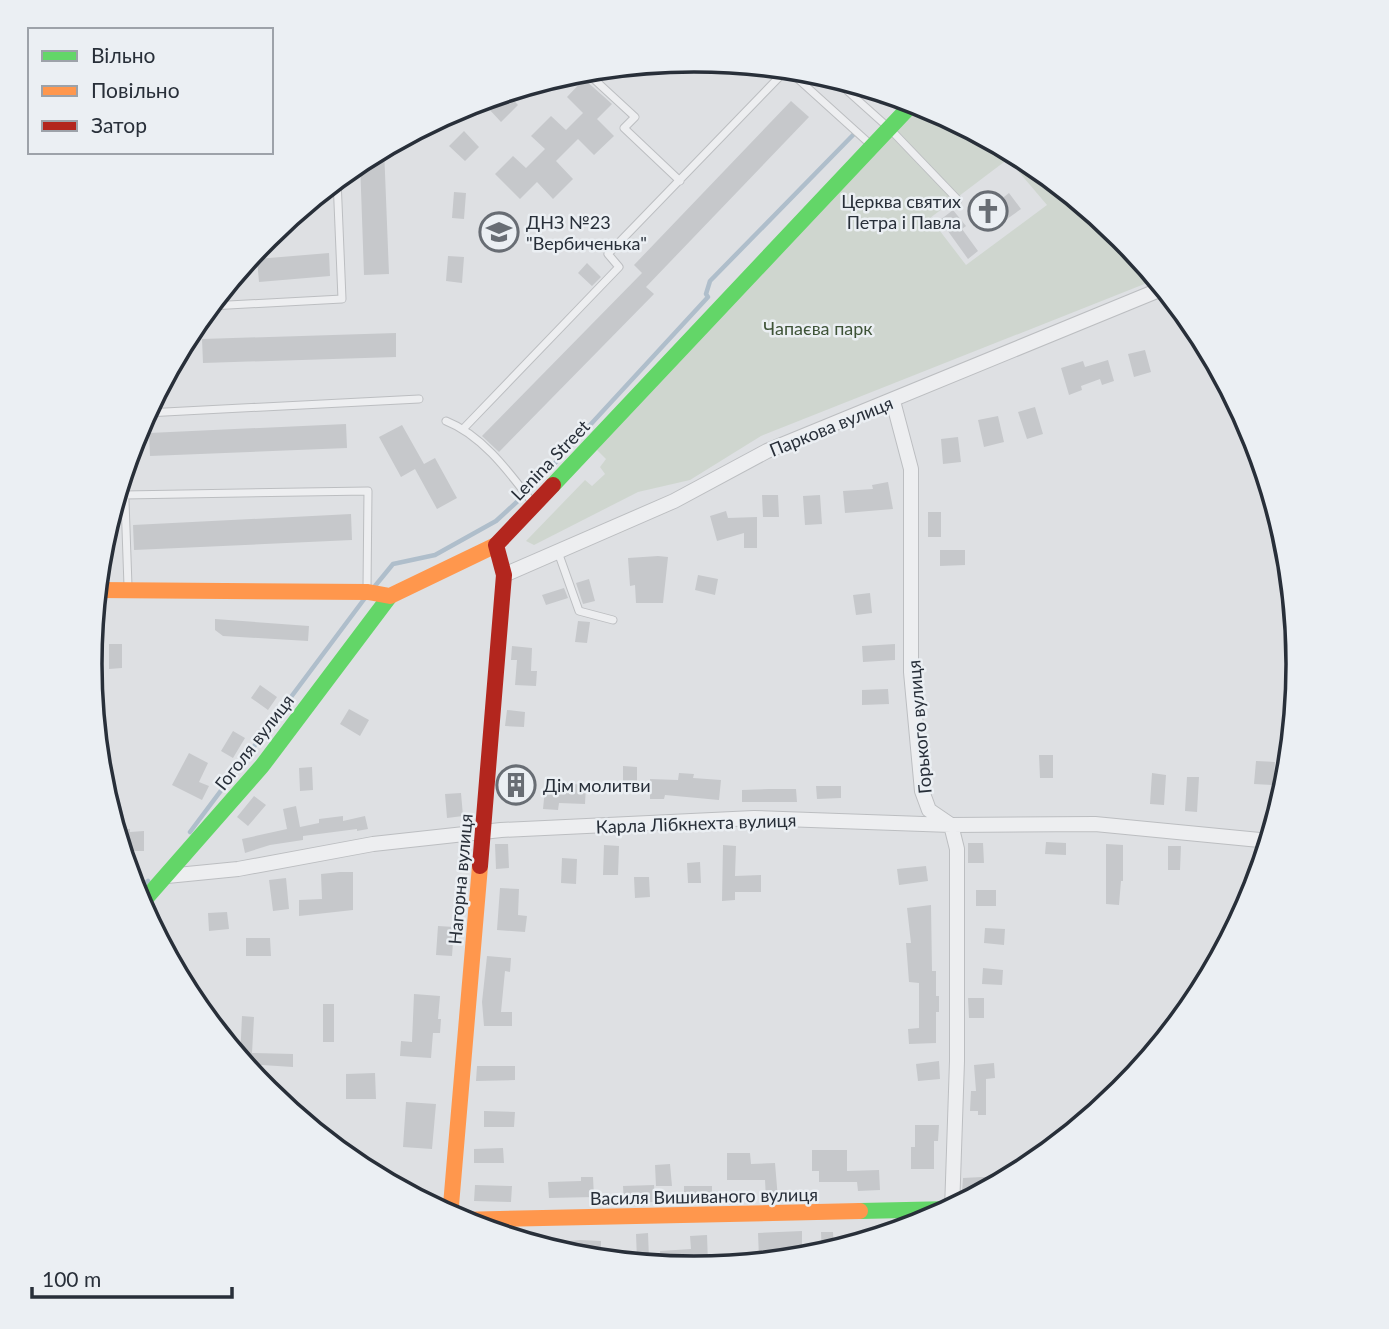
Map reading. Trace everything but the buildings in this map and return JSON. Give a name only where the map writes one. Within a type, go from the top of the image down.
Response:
[{"type":"main road","name":"Lenina Street","points":[[390,596],[496,545],[906,111]]},
{"type":"main road","name":"Нагорна вулиця","points":[[451,1204],[504,575],[496,545]]},
{"type":"main road","points":[[107,590],[368,592],[390,596]]},
{"type":"main road","name":"Гоголя вулиця","points":[[149,895],[262,766],[390,596]]},
{"type":"main road","name":"Василя Вишиваного вулиця","points":[[487,1219],[926,1210]]},
{"type":"street","name":"Паркова вулиця","points":[[504,575],[674,500],[767,451],[1155,292]]},
{"type":"street","name":"Горького вулиця","points":[[893,401],[911,469],[911,672],[922,791],[929,810],[951,825]]},
{"type":"street","name":"Карла Лібкнехта вулиця","points":[[167,876],[238,869],[373,844],[484,832],[754,818],[951,825],[1095,824],[1260,840]]},
{"type":"street","points":[[951,825],[957,849],[957,1061],[952,1198]]},
{"type":"lane","points":[[464,428],[619,267],[608,254],[778,78]]},
{"type":"lane","points":[[595,80],[635,117],[624,128],[680,181]]},
{"type":"lane","points":[[801,82],[873,147]]},
{"type":"lane","points":[[849,92],[890,129],[958,200]]},
{"type":"lane","points":[[223,305],[342,299],[338,192]]},
{"type":"lane","points":[[158,413],[419,399]]},
{"type":"lane","points":[[446,421],[464,428],[509,473],[535,505]]},
{"type":"lane","points":[[127,495],[368,491],[368,592]]},
{"type":"lane","points":[[124,503],[128,590]]},
{"type":"lane","points":[[558,551],[579,611],[613,620]]},
{"type":"green space","name":"Чапаєва парк","points":[[912,114],[957,133],[1006,161],[930,218],[966,265],[1047,205],[1013,165],[1085,219],[1114,245],[1147,283],[761,436],[690,480],[638,492],[534,545],[526,541],[585,480],[592,486],[605,474],[600,467],[606,459],[596,449]]},
{"type":"waterway","points":[[532,488],[708,297],[706,294],[710,281],[854,134]]},
{"type":"waterway","points":[[375,586],[393,564],[435,555],[496,521],[520,499]]},
{"type":"waterway","points":[[190,832],[365,598]]},
{"type":"waterway","points":[[144,884],[148,881]]},
{"type":"traffic: fast","points":[[553,485],[906,111]]},
{"type":"traffic: fast","points":[[149,895],[262,766],[390,596]]},
{"type":"traffic: fast","points":[[860,1211],[927,1210]]},
{"type":"traffic: slow","points":[[107,590],[368,592],[390,596],[496,545]]},
{"type":"traffic: slow","points":[[451,1204],[480,866]]},
{"type":"traffic: slow","points":[[487,1219],[860,1211]]},
{"type":"traffic: jam","points":[[480,866],[504,575],[496,545],[553,485]]},
{"type":"place","name":"Церква святих Петра і Павла","points":[[988,211]]},
{"type":"place","name":"ДНЗ №23 \"Вербиченька\"","points":[[499,232]]},
{"type":"place","name":"Дім молитви","points":[[516,785]]}]
